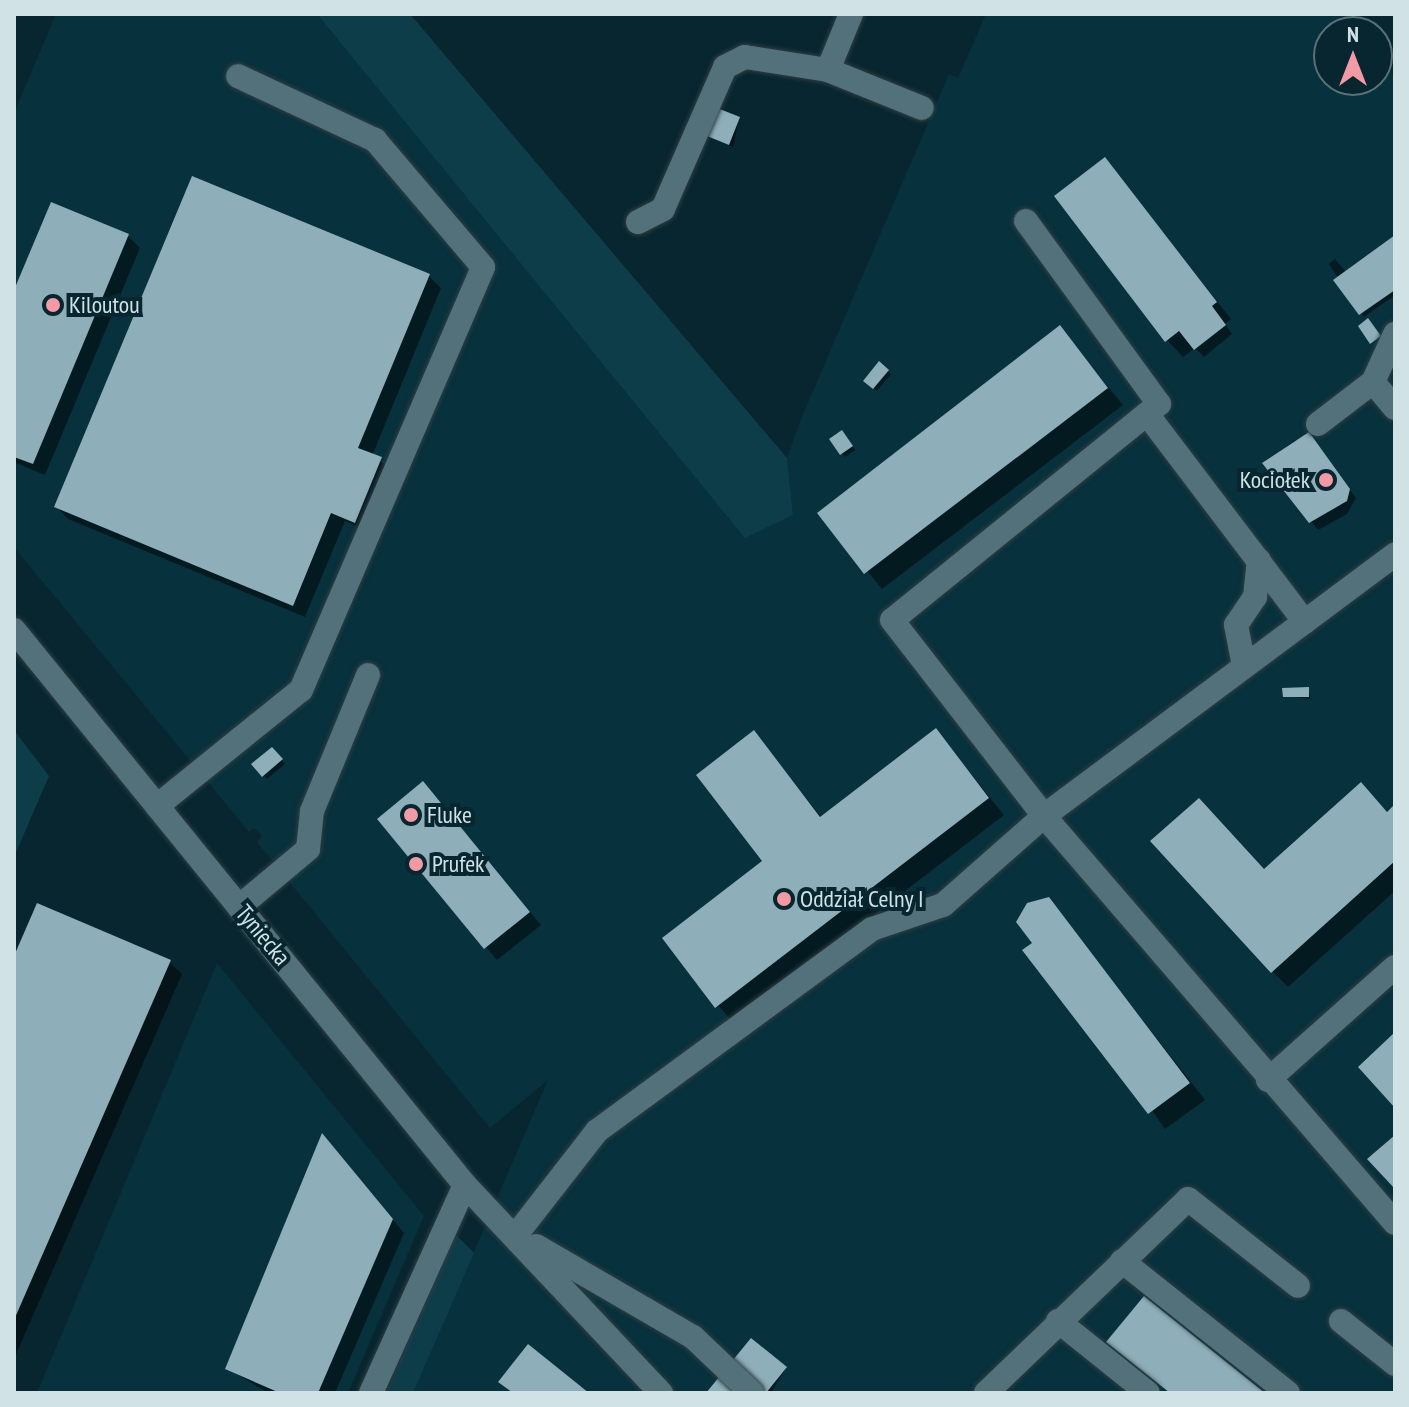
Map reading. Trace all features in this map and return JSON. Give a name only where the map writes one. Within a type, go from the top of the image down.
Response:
[{"type":"street","points":[[828,70],[851,14]]},
{"type":"street","points":[[638,222],[663,209],[725,67],[745,57],[828,70],[922,108]]},
{"type":"street","points":[[157,806],[301,690],[483,267],[375,140],[238,76]]},
{"type":"street","points":[[1026,221],[1159,404],[892,620],[1044,816],[1268,1080],[1395,1223]]},
{"type":"street","points":[[1318,424],[1373,382],[1395,334]]},
{"type":"street","points":[[1373,382],[1395,408]]},
{"type":"street","points":[[1147,414],[1305,622]]},
{"type":"street","points":[[516,1235],[597,1131],[872,929],[943,905],[1044,816],[1395,554]]},
{"type":"street","points":[[1244,666],[1236,625],[1255,597],[1259,560]]},
{"type":"street","name":"Tyniecka","points":[[18,644],[157,806],[465,1185],[516,1235]]},
{"type":"street","points":[[239,907],[308,849],[312,811],[368,675]]},
{"type":"street","points":[[1268,1080],[1395,967]]},
{"type":"street","points":[[371,1393],[465,1185]]},
{"type":"street","points":[[995,1391],[1058,1321],[1188,1199],[1298,1286]]},
{"type":"street","points":[[516,1235],[661,1393]]},
{"type":"street","points":[[516,1235],[693,1337],[752,1393]]},
{"type":"street","points":[[1122,1261],[1288,1393]]},
{"type":"street","points":[[1058,1321],[1148,1393]]},
{"type":"street","points":[[1341,1321],[1395,1364]]},
{"type":"shaded area","points":[[56,14],[317,14],[745,537],[793,515],[787,458],[801,419],[949,74],[958,78],[986,14],[1354,14],[1355,16],[1313,16],[1313,96],[1393,96],[1393,75],[1395,78],[1395,1393],[413,1393],[548,1080],[490,1128],[257,842],[262,836],[254,828],[249,832],[14,547],[14,113]]},
{"type":"shaded area","points":[[317,14],[410,14],[787,458],[793,515],[745,538]]},
{"type":"shaded area","points":[[14,730],[49,776],[14,857]]},
{"type":"shaded area","points":[[217,963],[424,1216],[348,1393],[37,1393]]},
{"type":"shaded area","points":[[455,1234],[474,1253],[413,1393],[386,1393]]},
{"type":"building","points":[[717,108],[740,117],[729,145],[707,136]]},
{"type":"building","points":[[1105,157],[1217,302],[1212,306],[1226,325],[1194,350],[1179,331],[1165,342],[1054,196]]},
{"type":"building","points":[[192,176],[430,274],[358,448],[382,457],[355,523],[331,513],[293,606],[54,507]]},
{"type":"building","points":[[51,202],[129,234],[33,464],[14,457],[14,290]]},
{"type":"building","points":[[1395,235],[1395,290],[1359,315],[1333,280]]},
{"type":"building","points":[[1368,318],[1381,336],[1370,344],[1358,326]]},
{"type":"building","points":[[1060,325],[1108,388],[864,574],[817,513]]},
{"type":"building","points":[[879,361],[889,370],[873,389],[863,381]]},
{"type":"building","points":[[842,430],[853,446],[840,455],[829,439]]},
{"type":"building","points":[[1309,432],[1350,489],[1347,501],[1309,523],[1262,463]]},
{"type":"building","points":[[1309,687],[1309,697],[1283,697],[1282,688]]},
{"type":"building","name":"Oddział Celny I","points":[[936,728],[989,798],[715,1008],[662,938],[762,861],[696,775],[754,730],[820,817]]},
{"type":"building","points":[[272,747],[283,759],[262,777],[251,764]]},
{"type":"building","points":[[423,781],[530,912],[484,949],[377,819]]},
{"type":"building","points":[[1361,782],[1387,812],[1395,804],[1395,861],[1271,973],[1150,841],[1199,798],[1264,869]]},
{"type":"building","points":[[1049,897],[1190,1083],[1148,1114],[1022,950],[1032,943],[1016,922],[1027,903]]},
{"type":"building","points":[[37,903],[171,960],[14,1320],[14,956]]},
{"type":"building","points":[[1395,1032],[1395,1108],[1358,1067]]},
{"type":"building","points":[[322,1133],[393,1219],[318,1393],[280,1393],[225,1369]]},
{"type":"building","points":[[1395,1135],[1395,1189],[1367,1159]]},
{"type":"building","points":[[1144,1296],[1265,1393],[1170,1393],[1106,1342]]},
{"type":"building","points":[[751,1338],[787,1367],[766,1393],[706,1393]]},
{"type":"building","points":[[528,1344],[589,1393],[513,1393],[498,1382]]},
{"type":"place","name":"Kiloutou","points":[[53,305]]},
{"type":"place","name":"Kociołek","points":[[1326,480]]},
{"type":"place","name":"Fluke","points":[[411,815]]},
{"type":"place","name":"Prufek","points":[[416,864]]},
{"type":"place","name":"Oddział Celny I","points":[[784,899]]}]
